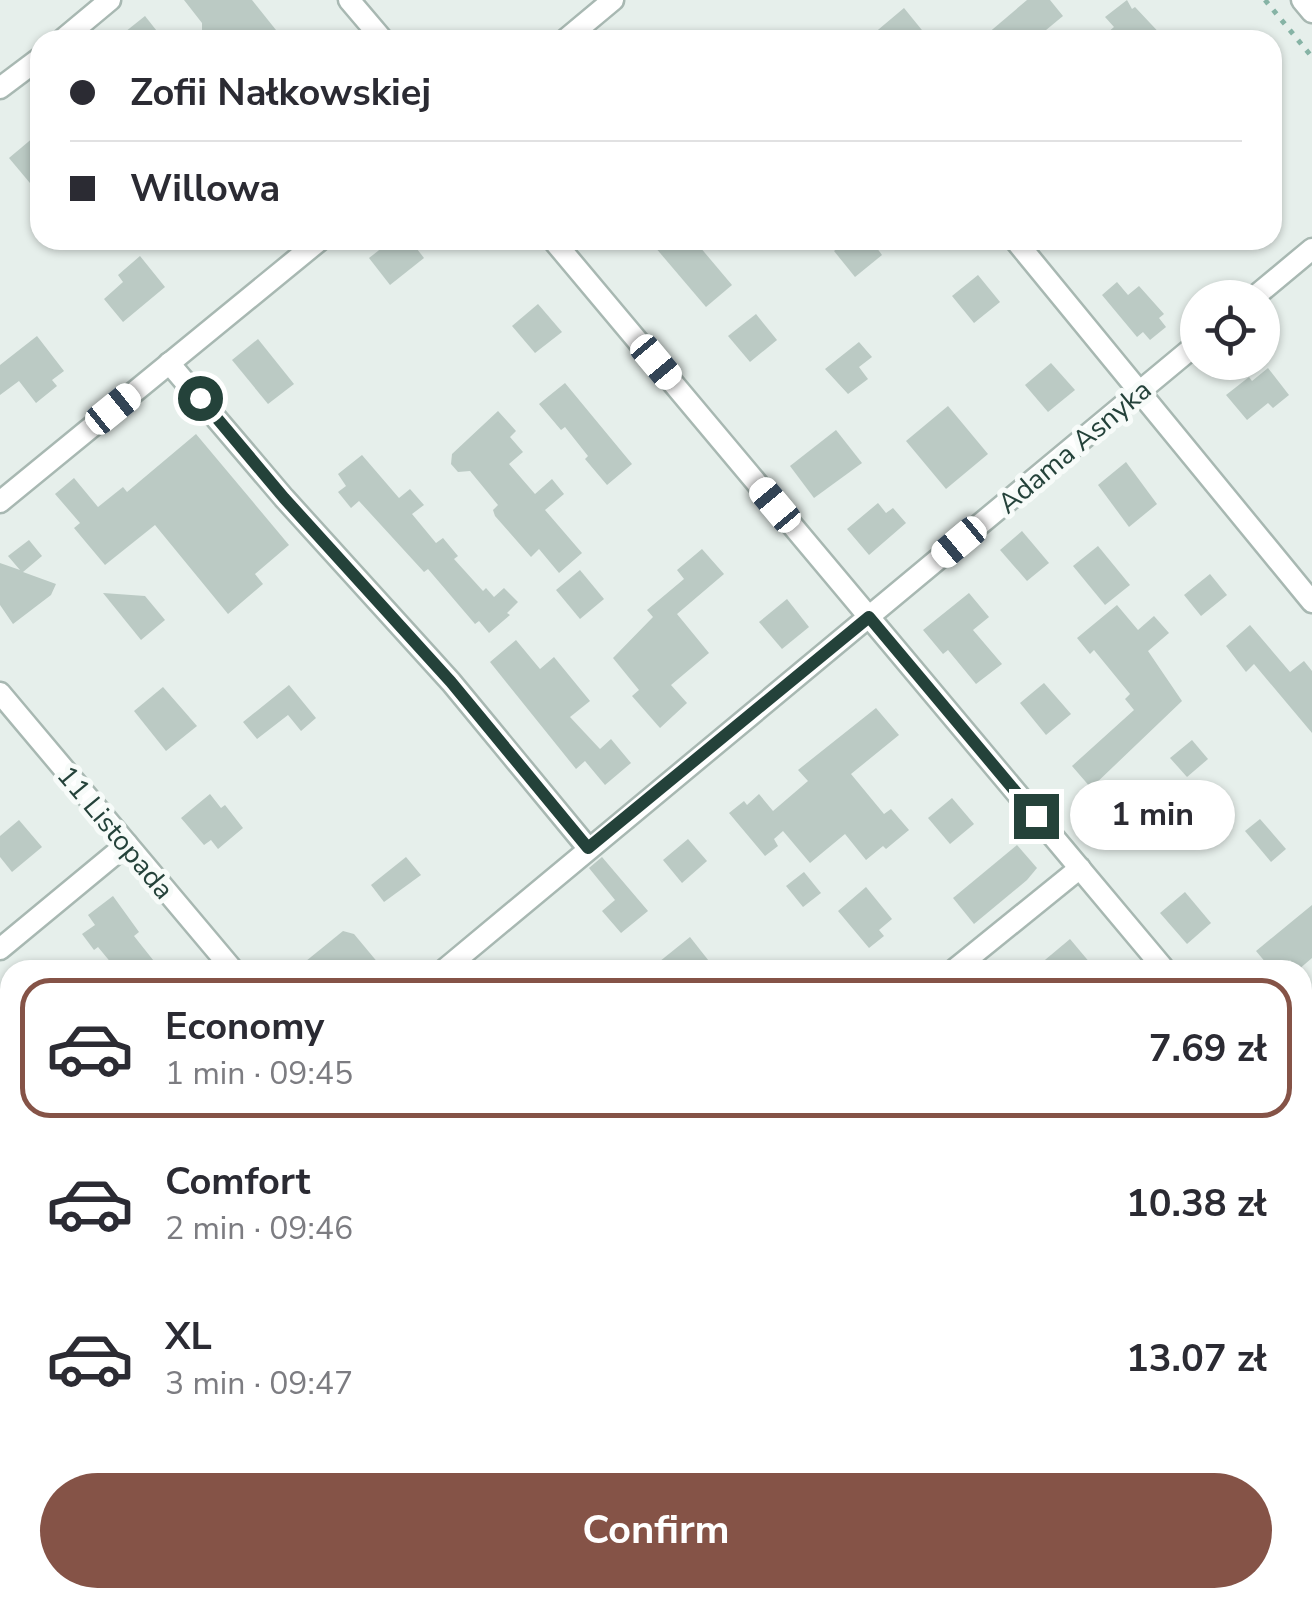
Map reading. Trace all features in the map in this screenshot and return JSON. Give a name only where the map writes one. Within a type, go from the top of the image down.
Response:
[{"type":"street","points":[[74,30],[110,0]]},
{"type":"street","points":[[349,0],[374,30]]},
{"type":"street","points":[[577,30],[613,0]]},
{"type":"street","points":[[1302,0],[1312,12]]},
{"type":"street","points":[[0,88],[30,66]]},
{"type":"street","points":[[1274,280],[1312,248]]},
{"type":"street","points":[[0,502],[308,250]]},
{"type":"street","points":[[560,250],[1157,960]]},
{"type":"street","points":[[1023,250],[1312,602]]},
{"type":"street","name":"Adama Asnyka","points":[[456,960],[1180,359]]},
{"type":"street","points":[[170,363],[284,498],[451,682],[588,848]]},
{"type":"street","name":"11 Listopada","points":[[0,693],[225,960]]},
{"type":"street","points":[[0,949],[127,844]]},
{"type":"street","points":[[966,960],[1080,868]]},
{"type":"path","points":[[1265,0],[1312,56]]},
{"type":"building","points":[[184,0],[252,0],[276,30],[202,30],[202,23]]},
{"type":"building","points":[[1027,0],[1050,0],[1063,16],[1046,30],[992,30]]},
{"type":"building","points":[[1127,0],[1157,30],[1111,30],[1114,27],[1105,17]]},
{"type":"building","points":[[904,8],[922,30],[878,30]]},
{"type":"building","points":[[145,16],[156,30],[128,30]]},
{"type":"building","points":[[30,140],[30,183],[9,158]]},
{"type":"building","points":[[379,250],[418,250],[424,258],[390,285],[369,258]]},
{"type":"building","points":[[658,250],[702,250],[732,285],[706,307]]},
{"type":"building","points":[[878,250],[882,255],[855,277],[834,251]]},
{"type":"building","points":[[140,256],[165,287],[123,322],[104,299],[123,282],[118,275]]},
{"type":"building","points":[[978,275],[1000,302],[974,323],[952,296]]},
{"type":"building","points":[[1117,282],[1128,295],[1139,286],[1164,314],[1159,318],[1166,327],[1150,340],[1143,332],[1137,337],[1102,295]]},
{"type":"building","points":[[538,304],[562,332],[535,353],[512,326]]},
{"type":"building","points":[[756,314],[777,340],[750,362],[728,336]]},
{"type":"building","points":[[37,336],[64,371],[52,380],[57,386],[36,403],[19,381],[0,395],[0,365]]},
{"type":"building","points":[[258,339],[294,384],[268,404],[232,360]]},
{"type":"building","points":[[859,342],[872,357],[859,367],[868,379],[848,394],[825,369]]},
{"type":"building","points":[[1051,363],[1075,390],[1048,412],[1025,385]]},
{"type":"building","points":[[1245,380],[1277,380],[1289,395],[1273,408],[1268,403],[1247,420],[1226,395]]},
{"type":"building","points":[[565,383],[632,464],[607,485],[565,427],[561,430],[539,404]]},
{"type":"building","points":[[948,406],[988,454],[946,489],[906,441]]},
{"type":"building","points":[[498,411],[516,431],[510,437],[523,452],[509,464],[535,494],[552,479],[564,494],[545,510],[582,553],[559,573],[539,549],[531,557],[495,516],[493,510],[498,505],[470,471],[458,472],[451,464],[452,454]]},
{"type":"building","points":[[836,430],[862,463],[814,498],[790,466]]},
{"type":"building","points":[[196,434],[289,545],[255,574],[263,584],[228,614],[155,525],[105,565],[74,528],[80,523],[55,494],[74,478],[98,507],[123,487],[127,492]]},
{"type":"building","points":[[362,455],[399,498],[410,489],[424,505],[412,514],[436,543],[443,538],[458,556],[454,559],[483,591],[486,588],[494,597],[504,588],[518,602],[507,613],[510,615],[489,633],[479,621],[475,624],[428,569],[424,572],[359,501],[351,508],[338,492],[346,486],[338,474]]},
{"type":"building","points":[[1126,462],[1157,504],[1129,527],[1098,485]]},
{"type":"building","points":[[878,503],[886,513],[893,508],[906,523],[869,555],[847,529]]},
{"type":"building","points":[[1022,531],[1049,563],[1027,581],[1000,550]]},
{"type":"building","points":[[29,540],[42,556],[23,572],[56,584],[51,595],[13,624],[0,605],[0,563],[20,570],[8,556]]},
{"type":"building","points":[[1098,546],[1130,585],[1105,605],[1073,566]]},
{"type":"building","points":[[702,549],[724,574],[677,614],[709,653],[671,685],[687,703],[660,728],[632,696],[639,690],[613,658],[653,617],[647,610],[684,579],[677,570]]},
{"type":"building","points":[[580,570],[604,599],[580,619],[556,590]]},
{"type":"building","points":[[1210,574],[1227,595],[1201,616],[1184,595]]},
{"type":"building","points":[[103,593],[145,596],[165,620],[141,640]]},
{"type":"building","points":[[969,593],[989,617],[973,630],[1002,664],[976,684],[948,650],[943,654],[923,630]]},
{"type":"building","points":[[787,599],[809,627],[782,649],[759,622]]},
{"type":"building","points":[[1117,605],[1138,630],[1154,616],[1169,633],[1148,651],[1182,701],[1091,788],[1072,766],[1134,710],[1125,699],[1130,694],[1094,650],[1090,654],[1077,638]]},
{"type":"building","points":[[1250,625],[1290,672],[1304,661],[1312,671],[1312,733],[1254,664],[1246,672],[1226,646]]},
{"type":"building","points":[[516,640],[540,669],[554,657],[590,701],[570,717],[600,749],[611,739],[631,763],[605,785],[585,761],[576,769],[490,662]]},
{"type":"building","points":[[1044,683],[1071,714],[1046,735],[1020,703]]},
{"type":"building","points":[[289,685],[316,718],[301,731],[288,715],[257,739],[243,722]]},
{"type":"building","points":[[163,687],[197,726],[166,751],[134,711]]},
{"type":"building","points":[[876,708],[899,735],[851,774],[884,814],[891,809],[909,830],[866,860],[845,834],[810,863],[783,831],[774,839],[778,846],[765,856],[729,813],[759,794],[773,811],[808,781],[798,770]]},
{"type":"building","points":[[1192,740],[1208,759],[1187,777],[1170,758]]},
{"type":"building","points":[[1139,783],[1175,826],[1164,842],[1156,842],[1148,849],[1112,806]]},
{"type":"building","points":[[210,794],[221,808],[225,805],[243,828],[218,849],[211,840],[204,845],[181,818]]},
{"type":"building","points":[[952,798],[974,824],[950,844],[928,818]]},
{"type":"building","points":[[1260,819],[1286,849],[1271,862],[1245,831]]},
{"type":"building","points":[[19,820],[42,847],[12,872],[0,857],[0,836]]},
{"type":"building","points":[[688,839],[707,861],[682,883],[663,860]]},
{"type":"building","points":[[1017,845],[1037,868],[974,924],[953,898]]},
{"type":"building","points":[[406,857],[421,875],[384,902],[371,885]]},
{"type":"building","points":[[602,857],[648,911],[621,933],[602,911],[615,900],[589,868]]},
{"type":"building","points":[[804,872],[821,893],[803,907],[786,886]]},
{"type":"building","points":[[866,887],[892,919],[879,930],[884,936],[869,948],[838,911]]},
{"type":"building","points":[[1185,892],[1211,923],[1187,944],[1160,913]]},
{"type":"building","points":[[113,896],[139,932],[134,936],[153,960],[109,960],[98,947],[94,950],[82,934],[95,925],[88,915]]},
{"type":"building","points":[[1312,905],[1310,960],[1264,960],[1256,951]]},
{"type":"building","points":[[343,931],[354,934],[376,960],[307,960]]},
{"type":"building","points":[[690,937],[708,960],[661,960]]},
{"type":"building","points":[[1070,939],[1088,960],[1045,960]]},
{"type":"route","points":[[200,398],[284,498],[451,682],[588,848],[869,617],[1036,816]]}]
